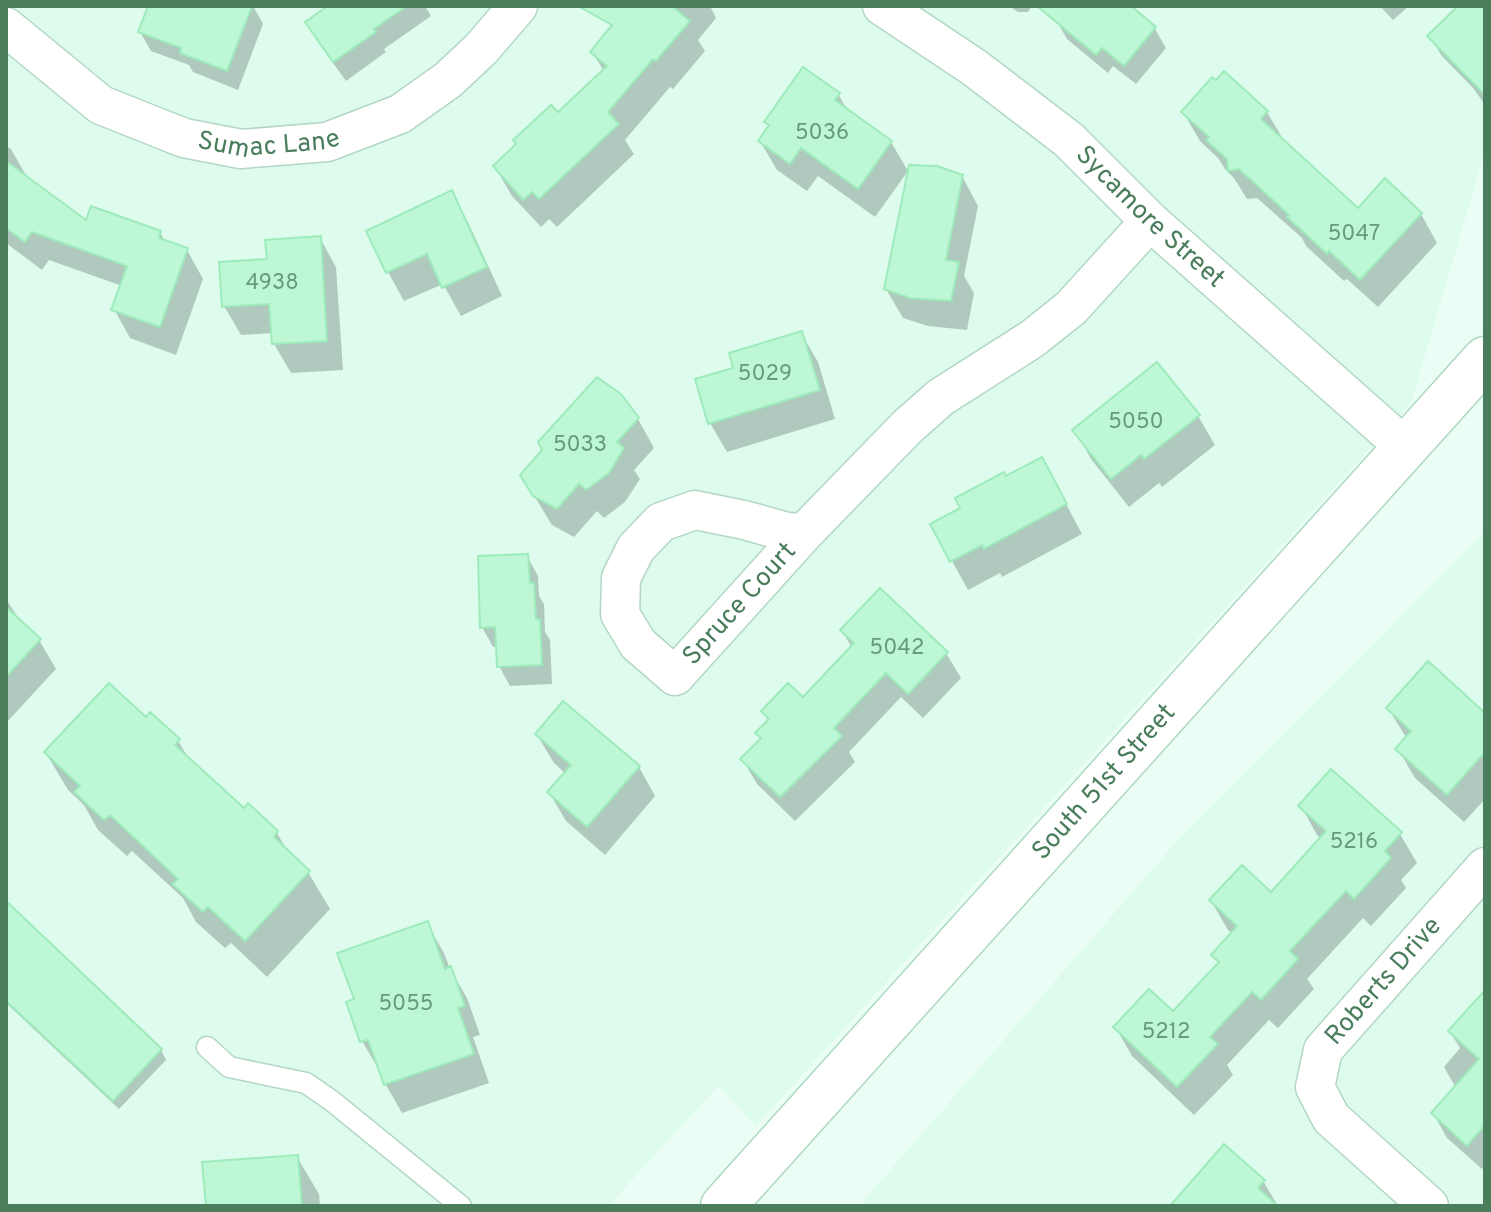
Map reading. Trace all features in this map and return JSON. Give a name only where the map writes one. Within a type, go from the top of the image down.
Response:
[{"type":"street","name":"Sumac Lane","points":[[6,27],[101,105],[184,138],[241,149],[327,142],[400,114],[448,80],[481,49],[518,6]]},
{"type":"street","name":"Sycamore Street","points":[[882,6],[975,68],[1069,140],[1150,221],[1405,447]]},
{"type":"street","name":"Spruce Court","points":[[804,533],[787,532],[695,510],[661,522],[636,548],[621,578],[620,614],[638,644],[675,676],[804,533],[908,426],[941,397],[1032,339],[1071,308],[1150,221]]},
{"type":"street","name":"South 51st Street","points":[[723,1206],[1485,359]]},
{"type":"street","name":"Roberts Drive","points":[[1429,1206],[1331,1118],[1315,1087],[1323,1050],[1485,867]]},
{"type":"lane","points":[[207,1047],[229,1067],[306,1083],[461,1206]]},
{"type":"shaded area","points":[[6,6],[1485,6],[1485,151],[1411,403],[756,1126],[718,1086],[608,1206],[6,1206]]},
{"type":"shaded area","points":[[1485,532],[1485,1206],[859,1206],[1178,840]]},
{"type":"building","points":[[148,6],[252,6],[227,71],[180,53],[181,48],[138,32]]},
{"type":"building","points":[[328,6],[407,6],[333,62],[305,22]]},
{"type":"building","points":[[578,6],[672,6],[690,21],[608,112],[619,124],[539,199],[532,192],[523,200],[493,166],[516,144],[513,140],[551,105],[558,112],[607,66],[590,52],[612,25]]},
{"type":"building","points":[[1037,6],[1131,6],[1156,27],[1124,66],[1102,48],[1096,55]]},
{"type":"building","points":[[1458,6],[1485,6],[1485,95],[1427,36]]},
{"type":"building","points":[[803,67],[840,93],[835,100],[892,141],[858,189],[801,148],[790,164],[758,141],[769,125],[764,122]]},
{"type":"building","points":[[1224,71],[1268,111],[1261,119],[1358,208],[1385,178],[1422,213],[1360,280],[1329,251],[1327,254],[1239,169],[1228,171],[1227,159],[1206,140],[1209,137],[1181,112],[1212,77],[1216,80]]},
{"type":"building","points":[[6,161],[86,220],[91,206],[161,231],[159,238],[188,248],[160,327],[111,310],[127,266],[32,232],[25,242],[6,228]]},
{"type":"building","points":[[909,165],[937,166],[963,175],[946,260],[959,262],[951,301],[910,298],[884,289]]},
{"type":"building","points":[[452,190],[487,267],[442,288],[427,254],[386,273],[366,231]]},
{"type":"building","points":[[321,236],[327,341],[272,344],[269,304],[222,307],[219,262],[267,259],[265,240]]},
{"type":"building","points":[[802,331],[820,390],[708,424],[695,379],[733,368],[729,353]]},
{"type":"building","points":[[1157,362],[1200,415],[1144,459],[1141,455],[1111,479],[1072,430]]},
{"type":"building","points":[[597,377],[621,394],[639,418],[617,442],[624,448],[609,473],[586,490],[579,484],[557,509],[533,496],[520,475],[542,450],[538,442]]},
{"type":"building","points":[[1042,457],[1067,504],[984,549],[982,545],[950,562],[930,524],[960,508],[955,498],[1004,472],[1006,476]]},
{"type":"building","points":[[528,554],[530,583],[534,583],[536,619],[540,619],[542,665],[497,667],[495,627],[480,628],[478,556]]},
{"type":"building","points":[[880,588],[948,652],[908,694],[886,673],[834,728],[842,736],[780,797],[740,759],[761,738],[755,733],[769,719],[761,711],[788,683],[803,697],[854,643],[840,630]]},
{"type":"building","points":[[6,607],[41,639],[6,677]]},
{"type":"building","points":[[1428,661],[1485,713],[1485,752],[1447,795],[1395,749],[1411,731],[1386,708]]},
{"type":"building","points":[[109,683],[146,717],[150,712],[180,739],[175,745],[244,808],[248,803],[278,831],[274,837],[310,871],[245,941],[208,907],[203,912],[172,884],[178,879],[110,815],[104,820],[74,792],[80,786],[44,752]]},
{"type":"building","points":[[563,701],[640,766],[587,827],[547,792],[571,765],[535,734]]},
{"type":"building","points":[[1331,769],[1402,832],[1385,851],[1391,858],[1354,899],[1346,891],[1290,951],[1298,959],[1261,1000],[1252,992],[1210,1037],[1218,1044],[1177,1087],[1113,1027],[1149,989],[1173,1011],[1219,962],[1211,955],[1237,926],[1209,900],[1242,865],[1271,892],[1326,831],[1298,806]]},
{"type":"building","points":[[6,901],[162,1049],[113,1101],[6,1001]]},
{"type":"building","points":[[428,921],[445,969],[451,966],[465,1006],[458,1008],[474,1054],[384,1085],[368,1040],[360,1042],[346,1002],[354,999],[337,953]]},
{"type":"building","points":[[1485,990],[1485,1125],[1467,1146],[1431,1113],[1479,1059],[1448,1031]]},
{"type":"building","points":[[1224,1144],[1265,1180],[1258,1188],[1278,1206],[1170,1206]]},
{"type":"building","points":[[298,1155],[302,1206],[206,1206],[202,1162]]}]
